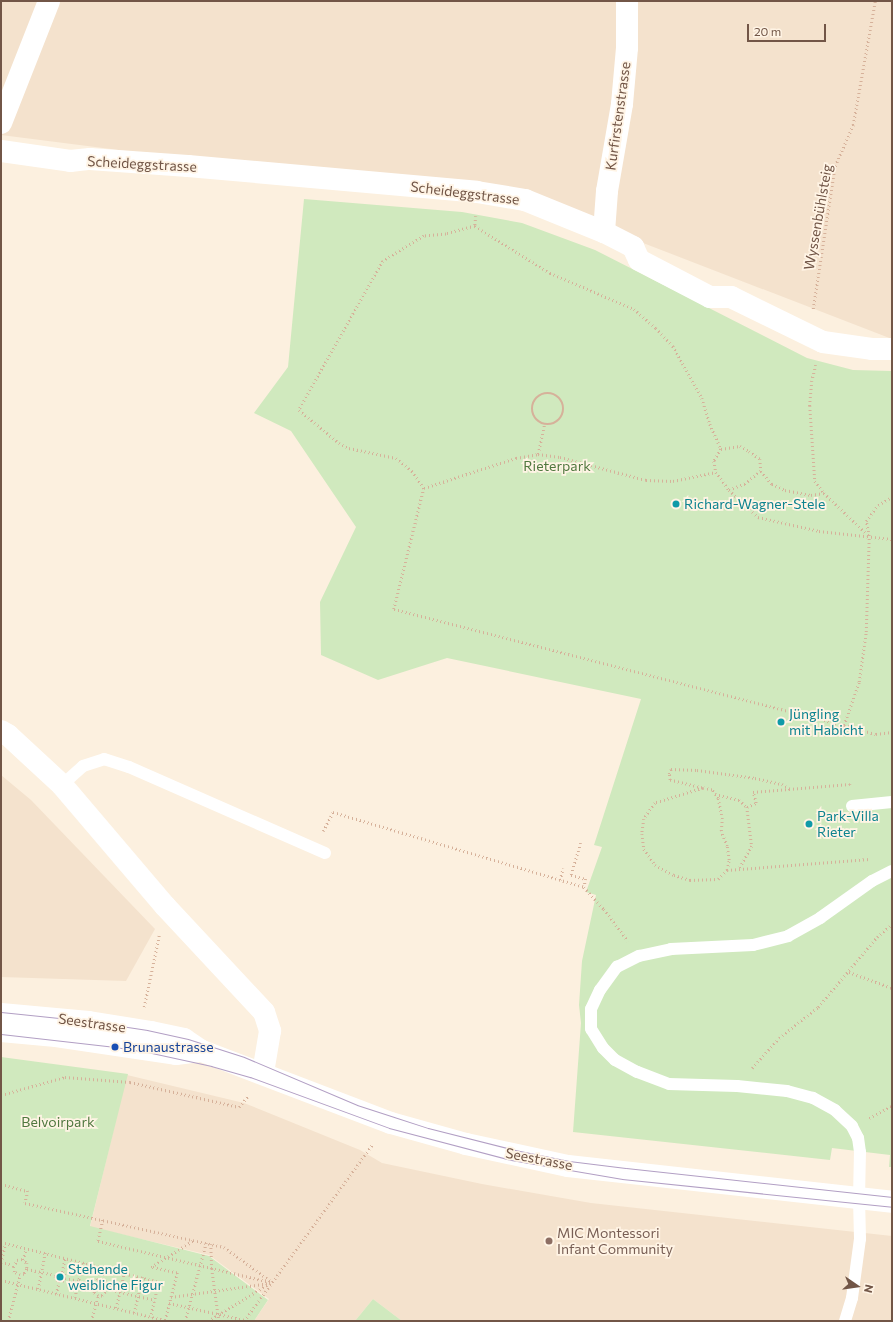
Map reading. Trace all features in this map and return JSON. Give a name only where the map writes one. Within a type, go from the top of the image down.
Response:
[{"type":"street","points":[[1,123],[49,1]]},
{"type":"street","name":"Kurfirstenstrasse","points":[[604,232],[607,191],[622,104],[627,48],[626,1]]},
{"type":"street","name":"Scheideggstrasse","points":[[1,151],[70,161],[90,159],[188,166],[477,192],[525,200],[604,232],[633,247],[639,260],[710,297],[731,297],[823,342],[872,349],[892,349]]},
{"type":"street","points":[[1,731],[8,735],[62,785],[165,906],[264,1012],[270,1032],[263,1073]]},
{"type":"street","name":"Seestrasse","points":[[1,1014],[89,1022],[184,1039],[202,1051],[263,1073],[354,1110],[392,1123],[466,1144],[568,1166],[892,1202]]},
{"type":"street","name":"Seestrasse","points":[[1,1031],[56,1036],[176,1054],[202,1051]]},
{"type":"lane","points":[[62,785],[82,766],[104,759],[129,767],[325,853]]},
{"type":"lane","points":[[852,806],[892,802]]},
{"type":"lane","points":[[845,1321],[852,1298],[860,1240],[860,1152],[858,1138],[852,1126],[836,1110],[813,1098],[787,1091],[736,1086],[669,1084],[637,1072],[615,1060],[603,1048],[590,1029],[591,1009],[600,990],[617,967],[639,956],[671,949],[752,945],[788,936],[820,918],[872,881],[892,871]]},
{"type":"path","name":"Wyssenbühlsteig","points":[[812,316],[835,166],[853,125],[875,1]]},
{"type":"path","points":[[475,226],[477,211]]},
{"type":"path","points":[[721,449],[710,424],[702,398],[687,370],[673,346],[656,328],[634,309],[550,273],[475,226],[446,234],[424,236],[383,261],[299,410],[339,442],[350,448],[396,458],[412,471],[424,488],[394,609],[844,724],[876,734],[892,732]]},
{"type":"path","points":[[817,361],[812,382],[810,406],[815,481],[824,493],[869,536]]},
{"type":"path","points":[[550,393],[560,398],[564,411],[563,416],[557,423],[552,425],[544,425],[533,417],[532,405],[539,396],[550,393]]},
{"type":"path","points":[[538,454],[544,425]]},
{"type":"path","points":[[721,449],[740,446],[749,450],[760,459],[761,471],[772,484],[785,490],[811,495],[824,493]]},
{"type":"path","points":[[721,449],[714,461],[716,472],[729,490],[758,517],[819,531],[892,539]]},
{"type":"path","points":[[424,488],[516,458],[538,454],[560,457],[646,480],[673,481],[716,472]]},
{"type":"path","points":[[729,490],[745,484],[761,471]]},
{"type":"path","points":[[844,724],[859,682],[866,632],[869,536],[866,521],[878,505],[892,497]]},
{"type":"path","points":[[703,788],[655,803],[644,819],[642,834],[644,849],[655,864],[674,875],[690,880],[718,879],[727,870],[729,860],[727,846],[721,831],[722,819],[718,798],[712,790],[670,780],[669,774],[671,769],[698,770],[755,778],[782,784],[790,789]]},
{"type":"path","points":[[747,807],[756,803],[753,792],[850,784],[852,806]]},
{"type":"path","points":[[715,794],[739,800],[747,807],[752,846],[740,869]]},
{"type":"path","points":[[325,853],[323,831],[333,812],[584,887],[604,909],[639,956]]},
{"type":"path","points":[[581,843],[571,875],[586,879],[584,887]]},
{"type":"path","points":[[727,870],[878,858]]},
{"type":"path","points":[[560,880],[563,868]]},
{"type":"path","points":[[736,1086],[779,1038],[818,1007],[877,937],[892,924]]},
{"type":"path","points":[[144,1007],[159,935]]},
{"type":"path","points":[[849,972],[892,988]]},
{"type":"path","points":[[1,1095],[66,1077],[130,1082],[238,1108],[248,1096]]},
{"type":"path","points":[[852,1126],[892,1106]]},
{"type":"path","points":[[169,1304],[244,1320],[372,1145]]},
{"type":"path","points":[[1,1184],[28,1191],[25,1203],[224,1247],[272,1282]]},
{"type":"path","points":[[103,1220],[98,1241],[164,1258],[272,1282]]},
{"type":"path","points":[[1,1280],[167,1321],[169,1304],[177,1273],[151,1267],[194,1240]]},
{"type":"path","points":[[1,1242],[159,1282],[151,1317]]},
{"type":"path","points":[[5,1243],[1,1262],[13,1265]]},
{"type":"path","points":[[185,1321],[206,1243]]},
{"type":"path","points":[[212,1244],[212,1269],[219,1321]]},
{"type":"path","points":[[23,1260],[26,1248]]},
{"type":"path","points":[[38,1289],[45,1253]]},
{"type":"path","points":[[27,1269],[56,1276],[62,1272],[65,1258]]},
{"type":"path","points":[[13,1265],[18,1260],[23,1260]]},
{"type":"path","points":[[8,1321],[20,1275],[24,1274],[28,1265],[23,1260]]},
{"type":"path","points":[[75,1298],[84,1263]]},
{"type":"path","points":[[13,1265],[14,1272],[20,1275]]},
{"type":"path","points":[[102,1279],[105,1268]]},
{"type":"path","points":[[62,1272],[65,1274],[65,1278]]},
{"type":"path","points":[[116,1308],[124,1273]]},
{"type":"path","points":[[56,1276],[55,1278],[59,1282]]},
{"type":"path","points":[[65,1278],[93,1285]]},
{"type":"path","points":[[59,1282],[64,1281],[65,1278]]},
{"type":"path","points":[[134,1313],[142,1278]]},
{"type":"path","points":[[97,1279],[102,1279],[107,1282],[108,1289],[102,1296],[98,1296],[94,1293],[93,1285],[97,1279]]},
{"type":"path","points":[[56,1294],[59,1282]]},
{"type":"path","points":[[171,1297],[272,1282]]},
{"type":"path","points":[[208,1321],[272,1282]]},
{"type":"path","points":[[108,1289],[155,1300]]},
{"type":"path","points":[[91,1321],[98,1296]]},
{"type":"shaded area","points":[[1,1],[892,1],[892,339],[542,204],[1,135]]},
{"type":"shaded area","points":[[1,775],[31,800],[155,929],[126,981],[1,977]]},
{"type":"shaded area","points":[[127,1075],[244,1103],[360,1150],[382,1163],[482,1184],[591,1203],[892,1236],[892,1321],[402,1321],[373,1299],[355,1321],[254,1321],[269,1299],[209,1255],[90,1227]]},
{"type":"green space","name":"Rieterpark","points":[[304,199],[462,212],[522,223],[595,250],[807,358],[853,370],[892,371],[892,1167],[889,1167],[890,1155],[832,1148],[830,1160],[573,1132],[581,1023],[579,1005],[582,961],[596,895],[586,892],[602,847],[594,845],[641,699],[447,658],[378,680],[321,655],[320,602],[356,527],[291,431],[254,413],[288,367]]},
{"type":"green space","name":"Belvoirpark","points":[[1,1057],[128,1074],[90,1226],[209,1256],[268,1300],[254,1321],[1,1321]]},
{"type":"green space","points":[[373,1299],[402,1321],[355,1321]]},
{"type":"tram line","points":[[1,1012],[88,1021],[147,1030],[188,1039],[244,1057],[357,1105],[428,1128],[515,1150],[569,1161],[892,1197]]},
{"type":"tram line","points":[[1,1034],[115,1047],[147,1052],[211,1066],[250,1077],[389,1128],[511,1160],[622,1179],[892,1207]]},
{"type":"place","name":"Richard-Wagner-Stele","points":[[676,504]]},
{"type":"place","name":"Jüngling mit Habicht","points":[[781,722]]},
{"type":"place","name":"Park-Villa Rieter","points":[[809,824]]},
{"type":"place","name":"Brunaustrasse","points":[[115,1047]]},
{"type":"place","name":"MIC Montessori Infant Community","points":[[549,1241]]},
{"type":"place","name":"Stehende weibliche Figur","points":[[60,1277]]}]
